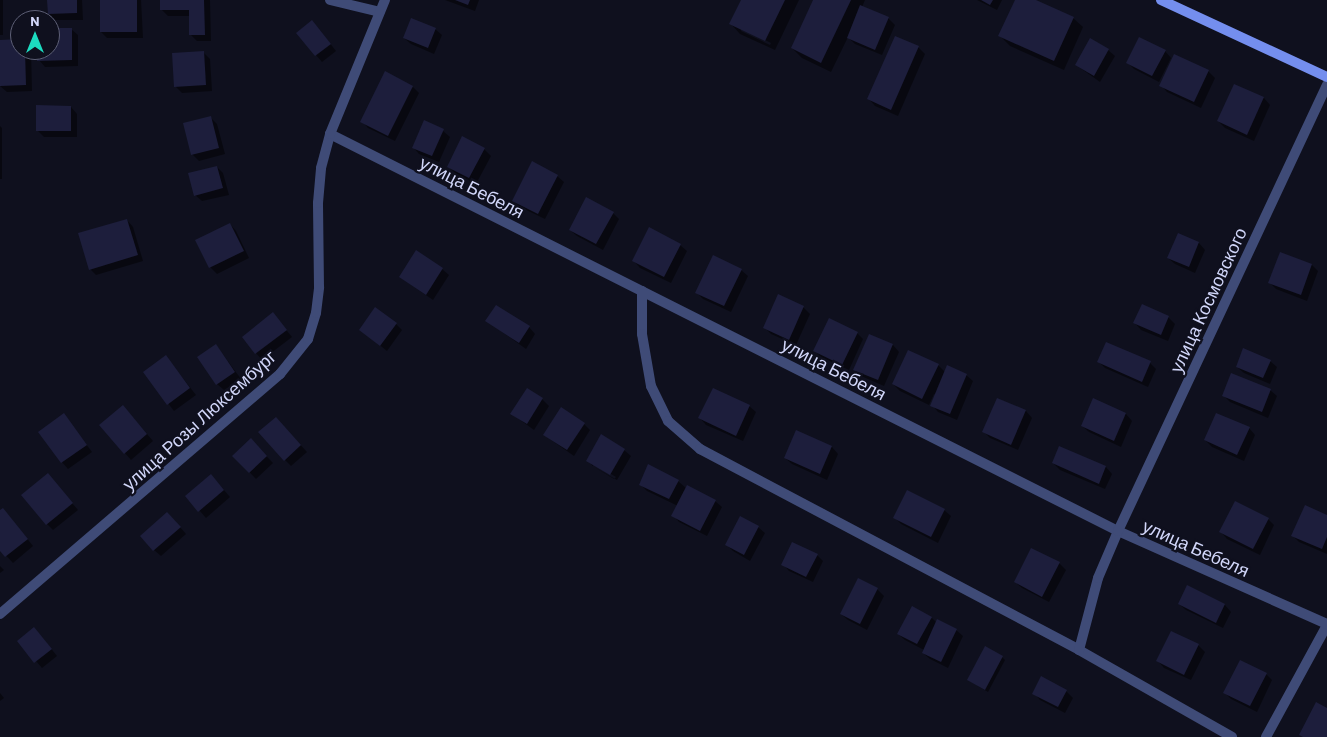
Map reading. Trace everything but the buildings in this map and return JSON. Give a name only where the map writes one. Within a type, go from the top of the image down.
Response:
[{"type":"main road","points":[[1161,0],[1327,77]]},
{"type":"street","points":[[330,0],[380,12]]},
{"type":"street","name":"улица Розы Люксембург","points":[[0,614],[280,374],[308,339],[316,313],[319,287],[318,203],[321,168],[330,134],[385,0]]},
{"type":"street","name":"улица Космовского","points":[[1079,650],[1098,578],[1118,530],[1327,84]]},
{"type":"street","name":"улица Бебеля","points":[[330,134],[1118,530],[1327,624]]},
{"type":"street","points":[[642,292],[642,334],[651,386],[668,421],[700,449],[1079,650],[1232,737]]},
{"type":"street","points":[[1266,737],[1327,624]]}]
